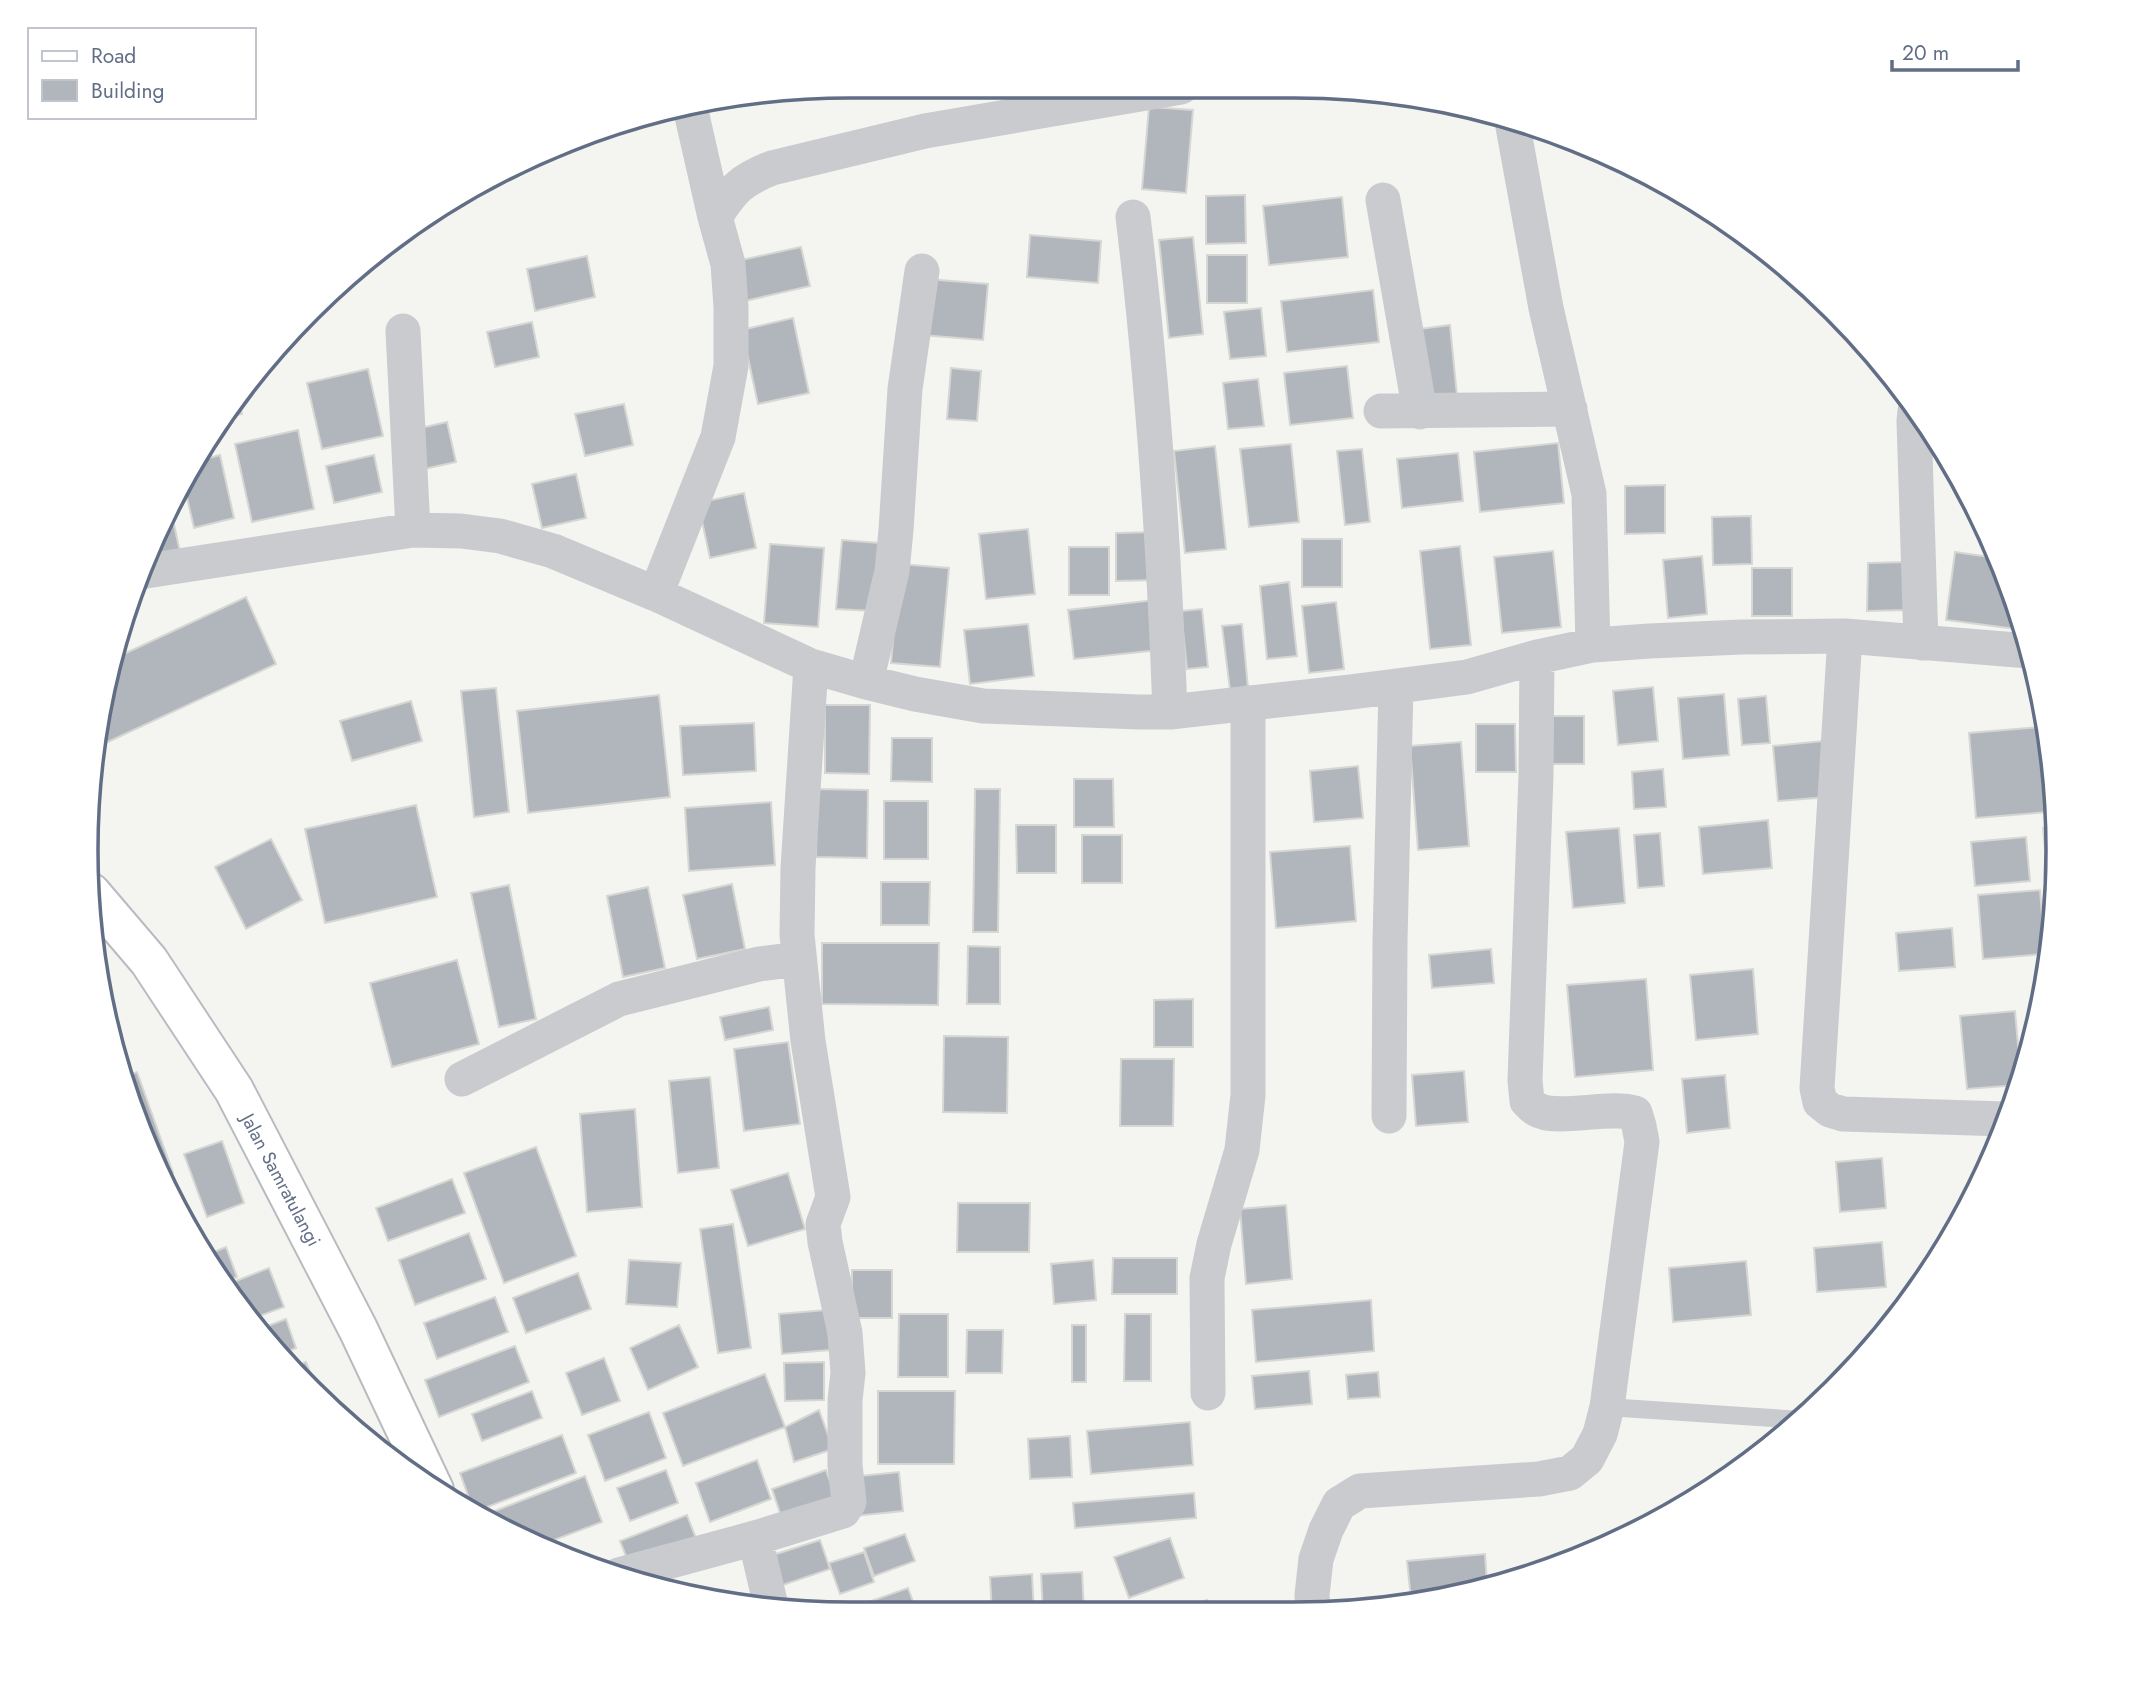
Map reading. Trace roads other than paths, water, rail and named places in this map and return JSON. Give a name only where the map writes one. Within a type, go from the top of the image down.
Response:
[{"type":"main road","name":"Jalan Samratulangi","points":[[100,904],[149,961],[234,1090],[358,1329],[424,1470]]},
{"type":"street","points":[[715,217],[736,188],[748,177],[772,168],[925,131],[1117,98]]},
{"type":"street","points":[[656,594],[718,438],[731,366],[732,307],[728,264],[692,115]]},
{"type":"street","points":[[1514,131],[1546,308],[1589,494],[1593,645]]},
{"type":"street","points":[[1383,200],[1420,412]]},
{"type":"street","points":[[1133,217],[1143,299],[1165,573],[1170,712]]},
{"type":"street","points":[[866,682],[892,571],[905,389],[922,271]]},
{"type":"street","points":[[403,331],[413,530]]},
{"type":"street","points":[[1381,411],[1570,409]]},
{"type":"street","points":[[1915,427],[1921,643]]},
{"type":"street","points":[[152,570],[413,530],[461,531],[500,536],[553,551],[656,594],[811,666],[866,682],[983,706],[1170,712],[1467,677],[1537,657],[1593,645],[1742,637],[1845,636],[2019,650]]},
{"type":"street","points":[[1845,636],[1817,1088],[1820,1102],[1830,1110],[1843,1114],[1996,1119]]},
{"type":"street","points":[[1312,1601],[1316,1559],[1339,1504],[1360,1491],[1539,1479],[1570,1473],[1587,1459],[1600,1434],[1607,1407],[1642,1142],[1635,1113],[1622,1109],[1553,1114],[1536,1110],[1527,1101],[1525,1080],[1536,775],[1537,657]]},
{"type":"street","points":[[636,1570],[843,1511],[849,1502],[845,1465],[845,1400],[848,1373],[845,1333],[823,1224],[833,1197],[808,1041],[797,935],[798,868],[811,666]]},
{"type":"street","points":[[1389,1116],[1396,686]]},
{"type":"street","points":[[1208,1393],[1207,1278],[1214,1244],[1242,1150],[1248,1095],[1248,703]]},
{"type":"street","points":[[463,1079],[619,999],[759,964],[799,959]]},
{"type":"street","points":[[755,1538],[769,1597]]},
{"type":"lane","points":[[1607,1407],[1785,1419]]}]
